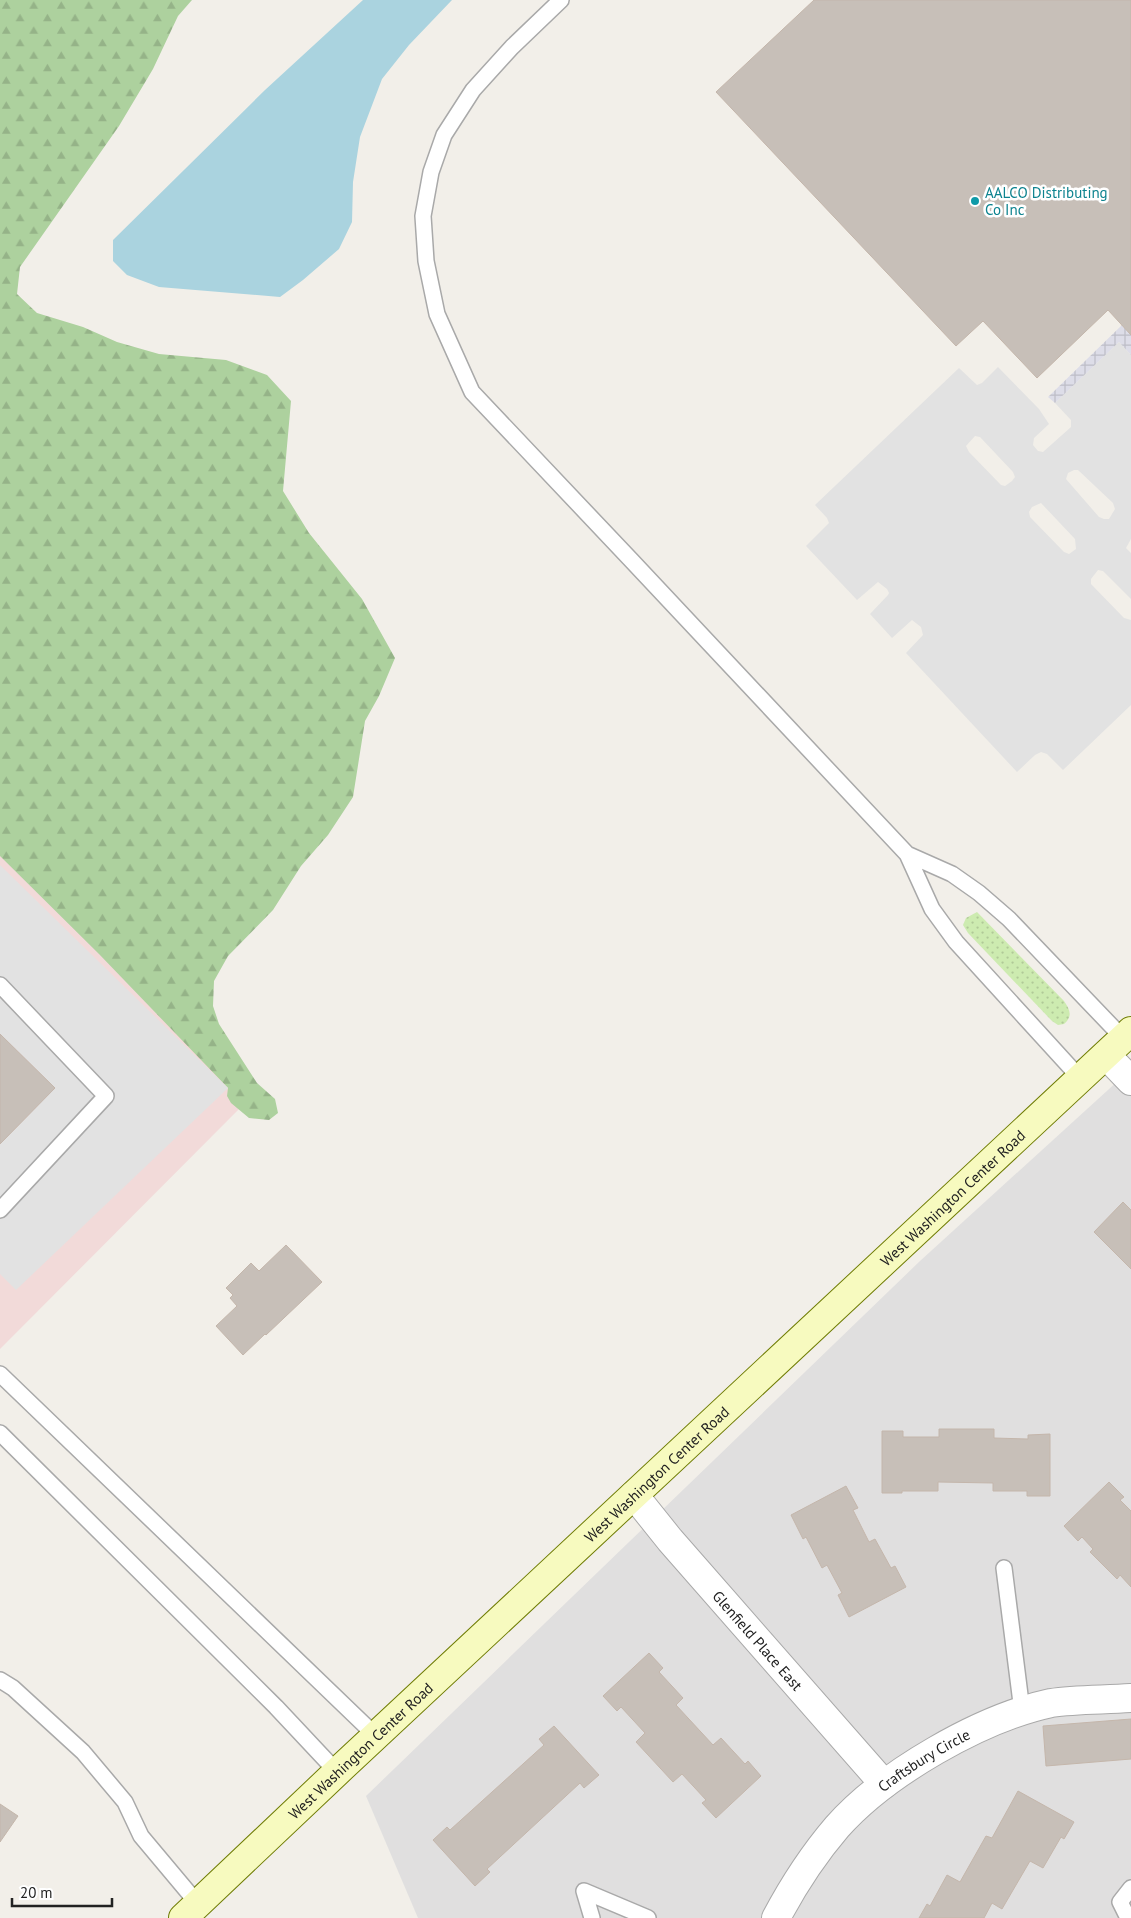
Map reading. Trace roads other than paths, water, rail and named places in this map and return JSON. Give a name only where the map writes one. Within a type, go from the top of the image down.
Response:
[{"type":"main road","name":"West Washington Center Road","points":[[190,1911],[1120,1041]]},
{"type":"street","points":[[1120,1041],[1131,1081]]},
{"type":"street","name":"Glenfield Place East","points":[[634,1495],[670,1540],[884,1784]]},
{"type":"street","name":"Craftsbury Circle","points":[[776,1918],[793,1886],[838,1826],[884,1784],[963,1735],[1022,1711],[1053,1703],[1131,1698]]},
{"type":"lane","points":[[561,0],[512,47],[473,90],[444,135],[431,172],[423,216],[426,261],[437,314],[472,392],[907,854],[932,909],[956,942],[1080,1078]]},
{"type":"lane","points":[[907,854],[952,874],[1009,919],[1120,1041]]},
{"type":"lane","points":[[0,985],[106,1096],[0,1210]]},
{"type":"lane","points":[[0,1374],[376,1736]]},
{"type":"lane","points":[[0,1433],[276,1707],[337,1772]]},
{"type":"lane","points":[[1004,1568],[1022,1711]]},
{"type":"lane","points":[[0,1680],[13,1688],[83,1752],[125,1802],[141,1836],[190,1911]]},
{"type":"lane","points":[[1128,1918],[1120,1902],[1131,1888]]},
{"type":"lane","points":[[592,1918],[584,1891],[648,1918]]},
{"type":"water","points":[[363,0],[452,0],[409,45],[382,79],[360,137],[353,182],[352,222],[339,249],[280,297],[159,287],[127,275],[113,261],[113,240],[265,90]]},
{"type":"place","name":"AALCO Distributing Co Inc","points":[[975,201]]}]
